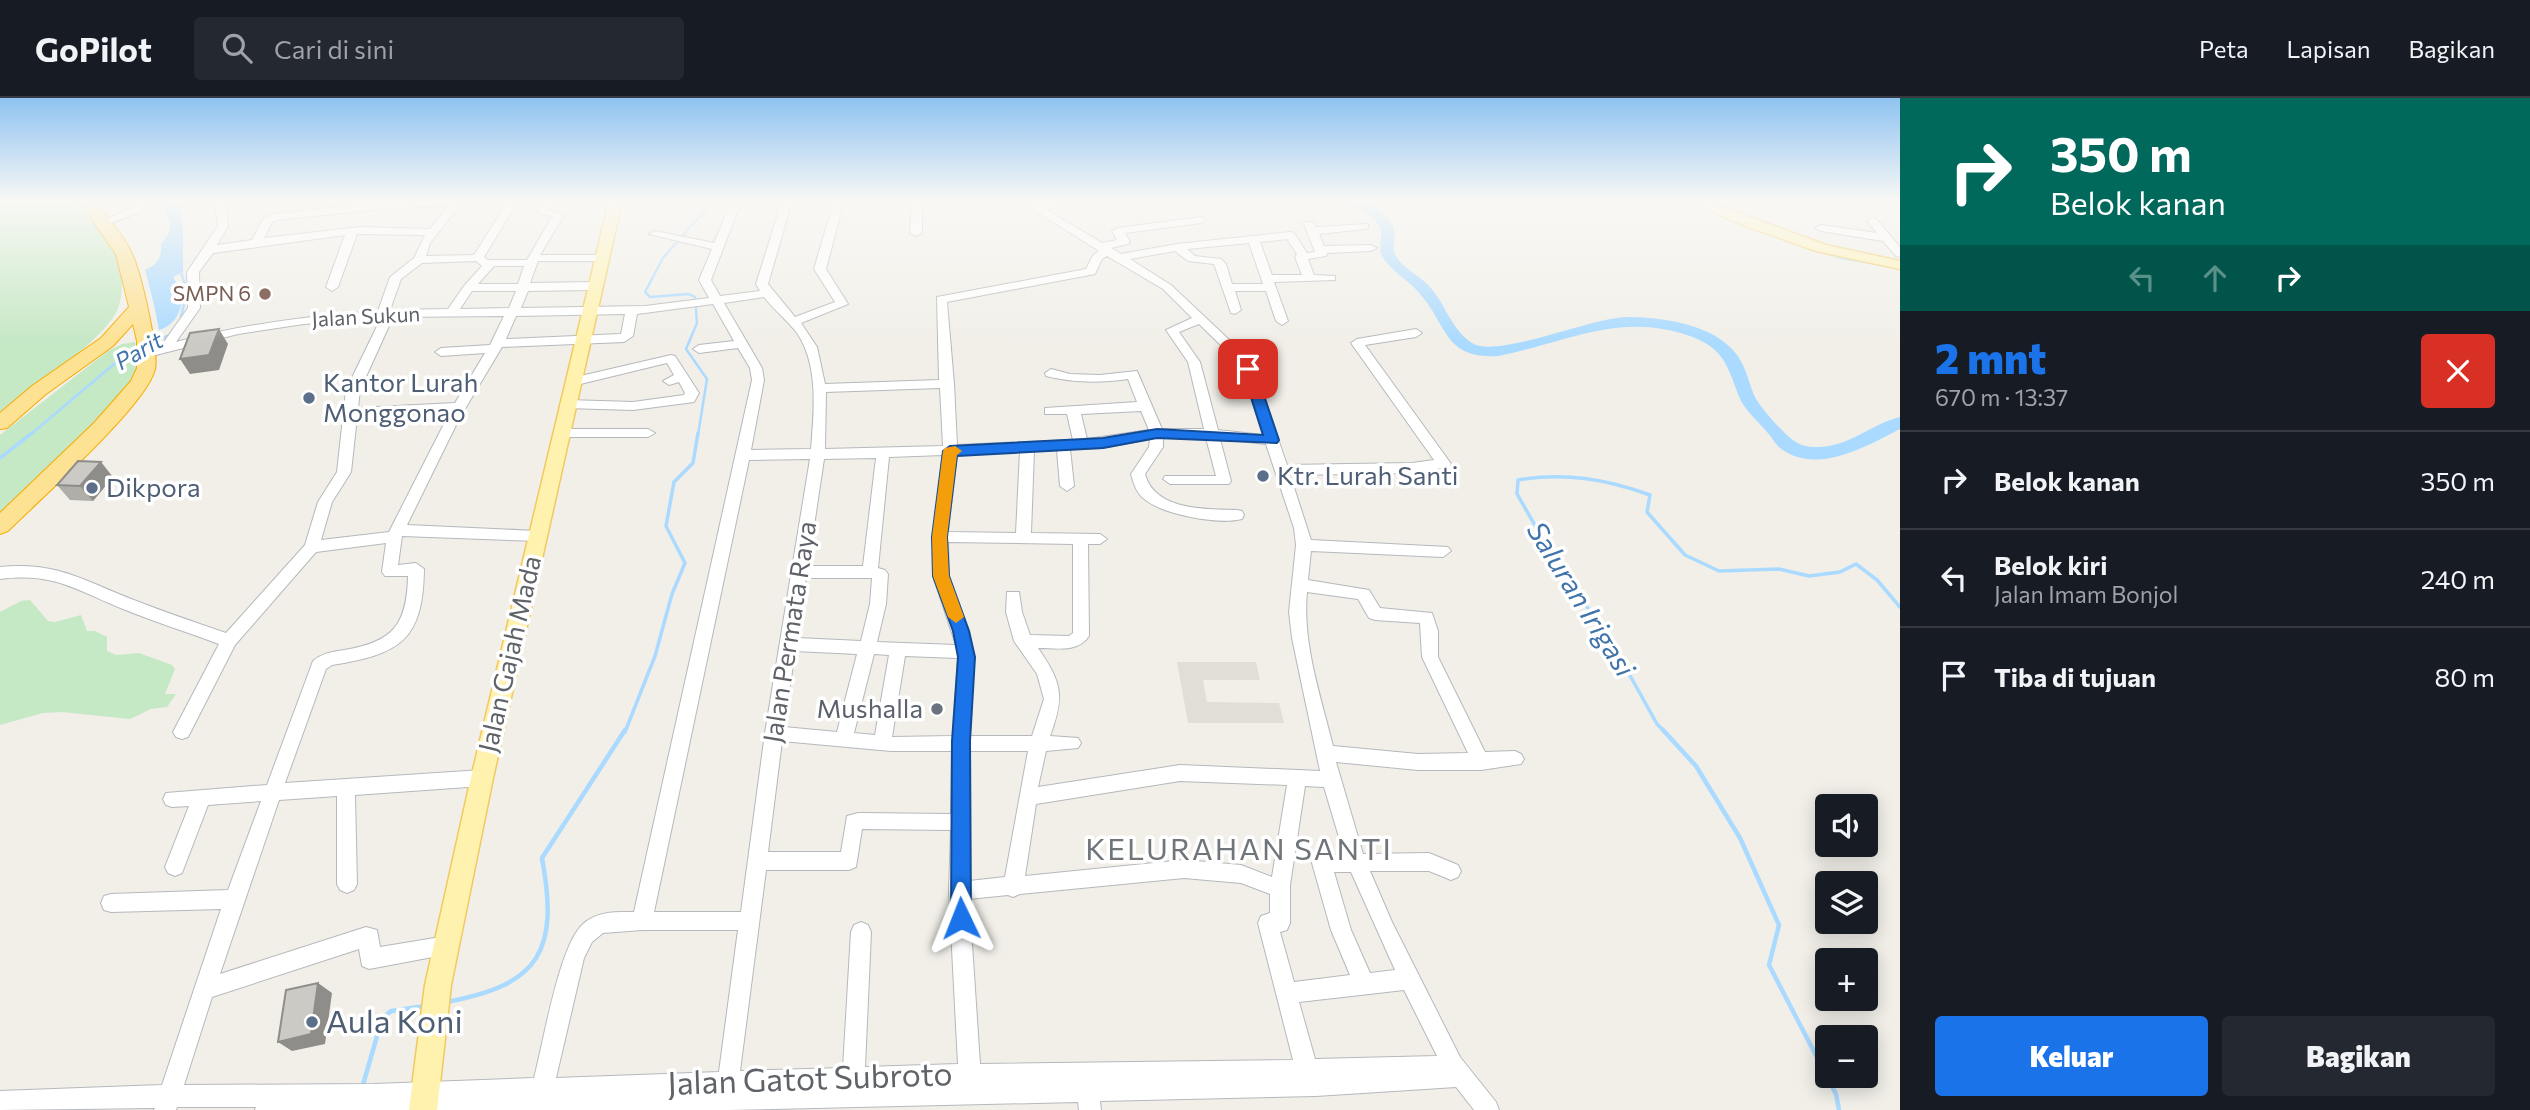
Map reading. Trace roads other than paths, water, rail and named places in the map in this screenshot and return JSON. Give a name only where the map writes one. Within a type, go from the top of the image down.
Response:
[{"type":"highway","points":[[0,526],[101,429],[140,383],[150,346],[136,309],[124,254],[120,248]]},
{"type":"highway","points":[[0,423],[39,390],[107,342],[136,309]]},
{"type":"highway","points":[[107,342],[150,346]]},
{"type":"main road","name":"Jalan Gajah Mada","points":[[424,1103],[438,985],[482,778],[604,248]]},
{"type":"main road","points":[[1821,248],[1849,257],[1900,265]]},
{"type":"street","points":[[150,346],[194,308],[193,272],[209,250],[223,248]]},
{"type":"street","points":[[332,287],[346,248]]},
{"type":"street","points":[[182,732],[229,641],[312,547],[325,502],[344,472],[353,390],[386,314],[396,277],[419,260],[423,248]]},
{"type":"street","points":[[482,260],[488,248]]},
{"type":"street","points":[[168,1103],[234,899],[322,662],[375,650],[395,640],[410,625],[416,569],[390,572],[396,533],[460,407],[496,346],[539,248]]},
{"type":"street","points":[[642,921],[758,380],[756,368],[742,344],[704,303],[705,280],[718,248]]},
{"type":"street","points":[[768,293],[762,284],[762,276],[771,248]]},
{"type":"street","points":[[794,321],[842,304],[820,269],[826,248]]},
{"type":"street","points":[[1103,248],[1167,287],[1237,354],[1248,369],[1304,545],[1297,612],[1300,638],[1331,779],[1348,841],[1409,979],[1455,1070],[1488,1110]]},
{"type":"street","points":[[964,1092],[959,891],[965,652],[961,631],[941,576],[940,537],[950,451],[942,299],[1091,272],[1097,257],[1115,248]]},
{"type":"street","points":[[1109,252],[1161,248]]},
{"type":"street","points":[[1179,248],[1192,259],[1219,262],[1235,310]]},
{"type":"street","points":[[1257,248],[1282,321]]},
{"type":"street","points":[[1299,248],[1304,256]]},
{"type":"street","points":[[1304,256],[1321,255],[1321,250],[1365,248]]},
{"type":"street","points":[[1845,248],[1849,257]]},
{"type":"street","points":[[1304,256],[1301,258],[1309,278]]},
{"type":"street","points":[[419,260],[532,261],[601,258]]},
{"type":"street","points":[[452,313],[468,288],[489,265],[482,260]]},
{"type":"street","points":[[1227,287],[1331,278]]},
{"type":"street","points":[[468,288],[594,286]]},
{"type":"street","name":"Jalan Sukun","points":[[150,346],[262,326],[386,314],[632,310],[768,293]]},
{"type":"street","name":"Jalan Permata Raya","points":[[727,1091],[774,733],[818,454],[818,388],[811,349],[794,321],[768,293]]},
{"type":"street","points":[[441,352],[626,337],[632,310]]},
{"type":"street","points":[[1170,479],[1224,481],[1194,362],[1172,330],[1201,319]]},
{"type":"street","points":[[1282,470],[1423,468],[1444,464],[1357,342],[1416,333]]},
{"type":"street","points":[[699,349],[742,344]]},
{"type":"street","points":[[567,404],[633,406],[690,399],[692,393],[676,379],[671,359],[572,382]]},
{"type":"street","points":[[1051,373],[1070,378],[1100,379],[1132,374],[1157,433],[1156,447],[1138,474],[1139,484],[1146,494],[1153,500],[1192,512],[1237,515]]},
{"type":"street","points":[[818,388],[948,384]]},
{"type":"street","points":[[1050,411],[1147,406]]},
{"type":"street","points":[[351,413],[460,407]]},
{"type":"street","points":[[1073,410],[1081,444]]},
{"type":"street","points":[[561,434],[648,433]]},
{"type":"street","points":[[744,455],[1027,447],[1115,442],[1157,433],[1211,434],[1272,440]]},
{"type":"street","points":[[1063,445],[1067,486]]},
{"type":"street","points":[[1023,538],[1027,447]]},
{"type":"street","points":[[870,572],[883,453]]},
{"type":"street","points":[[312,547],[396,533],[538,536]]},
{"type":"street","points":[[940,537],[1100,538]]},
{"type":"street","points":[[1022,641],[1071,642],[1081,636],[1080,538]]},
{"type":"street","points":[[1304,545],[1443,551]]},
{"type":"street","points":[[0,573],[45,572],[80,582],[127,604],[229,641]]},
{"type":"street","points":[[800,572],[880,574],[878,604],[844,739]]},
{"type":"street","points":[[1300,585],[1363,594],[1375,614],[1426,617],[1430,631],[1430,657],[1480,762]]},
{"type":"street","points":[[1013,596],[1015,623],[1022,641],[1040,666],[1052,701],[1039,743],[1013,888]]},
{"type":"street","points":[[788,644],[965,652]]},
{"type":"street","points":[[882,743],[898,649]]},
{"type":"street","points":[[774,733],[882,743],[1072,743]]},
{"type":"street","points":[[1325,753],[1418,762],[1515,759]]},
{"type":"street","points":[[1028,797],[1180,773],[1331,779]]},
{"type":"street","points":[[172,799],[482,778]]},
{"type":"street","points":[[1297,778],[1280,890],[1280,923],[1268,923],[1307,1071]]},
{"type":"street","points":[[346,788],[347,884]]},
{"type":"street","points":[[175,867],[202,797]]},
{"type":"street","points":[[757,861],[849,861],[854,822],[858,821],[960,822]]},
{"type":"street","points":[[1364,984],[1341,930],[1322,863],[1429,862],[1451,871]]},
{"type":"street","points":[[959,891],[1013,888],[1184,869],[1241,874],[1280,890]]},
{"type":"street","points":[[111,903],[234,899]]},
{"type":"street","points":[[543,1087],[574,958],[582,938],[591,927],[598,924],[642,921],[751,921]]},
{"type":"street","points":[[846,1095],[861,932]]},
{"type":"street","points":[[206,989],[366,937],[370,937],[369,959],[447,946]]},
{"type":"street","points":[[1286,993],[1409,979]]},
{"type":"street","name":"Jalan Gatot Subroto","points":[[964,1092],[1011,1076],[1431,1068],[1455,1070]]},
{"type":"street","name":"Jalan Gatot Subroto","points":[[424,1103],[543,1087],[846,1095],[964,1092],[1088,1100],[1316,1085],[1455,1070]]},
{"type":"street","name":"Jalan Gatot Subroto","points":[[0,1102],[372,1101],[689,1105],[727,1091]]},
{"type":"street","name":"Jalan Gatot Subroto","points":[[266,1110],[339,1101]]},
{"type":"water","points":[[161,248],[183,248],[183,272],[173,277],[184,295],[176,317],[170,325],[159,330],[145,270],[153,266]]},
{"type":"waterway","points":[[672,248],[663,258],[645,292],[650,297],[689,294],[695,297],[697,323],[686,349],[707,379],[698,435]]},
{"type":"waterway","points":[[1387,248],[1391,260],[1426,291],[1449,329],[1470,349],[1498,352],[1608,323],[1637,322],[1667,326],[1704,336],[1719,346],[1731,358],[1741,375],[1751,404],[1791,447],[1804,452],[1833,451],[1861,442],[1900,422]]},
{"type":"waterway","name":"Parit","points":[[1810,248],[1842,258],[1900,268]]},
{"type":"waterway","name":"Parit","points":[[180,321],[187,292],[181,272]]},
{"type":"waterway","name":"Parit","points":[[151,343],[170,335]]},
{"type":"waterway","name":"Parit","points":[[30,435],[126,354],[140,346]]},
{"type":"waterway","name":"Parit","points":[[0,458],[32,433]]},
{"type":"waterway","points":[[625,732],[655,656],[672,594],[685,563],[666,526],[674,482],[693,463],[698,433]]},
{"type":"waterway","name":"Saluran Irigasi","points":[[1663,730],[1657,724],[1613,645],[1555,560],[1517,494],[1518,480],[1585,478],[1634,489],[1650,495],[1647,512],[1685,555],[1719,571],[1779,569],[1809,576],[1840,572],[1856,564],[1877,580],[1900,607]]},
{"type":"waterway","points":[[446,1002],[478,995],[503,985],[523,973],[536,958],[544,940],[548,917],[542,858],[625,730]]},
{"type":"waterway","name":"Saluran Irigasi","points":[[1663,730],[1696,766],[1740,838],[1779,925],[1769,965],[1836,1094],[1839,1110]]},
{"type":"waterway","points":[[362,1088],[382,1019],[391,1011],[425,1006]]},
{"type":"place","name":"SMPN 6","points":[[265,294]]},
{"type":"place","name":"Kantor Lurah Monggonao","points":[[309,398]]},
{"type":"place","name":"Ktr. Lurah Santi","points":[[1263,476]]},
{"type":"place","name":"Dikpora","points":[[92,488]]},
{"type":"place","name":"Mushalla","points":[[937,709]]},
{"type":"place","name":"Aula Koni","points":[[312,1022]]},
{"type":"district","name":"KELURAHAN SANTI","points":[[1239,850]]}]
